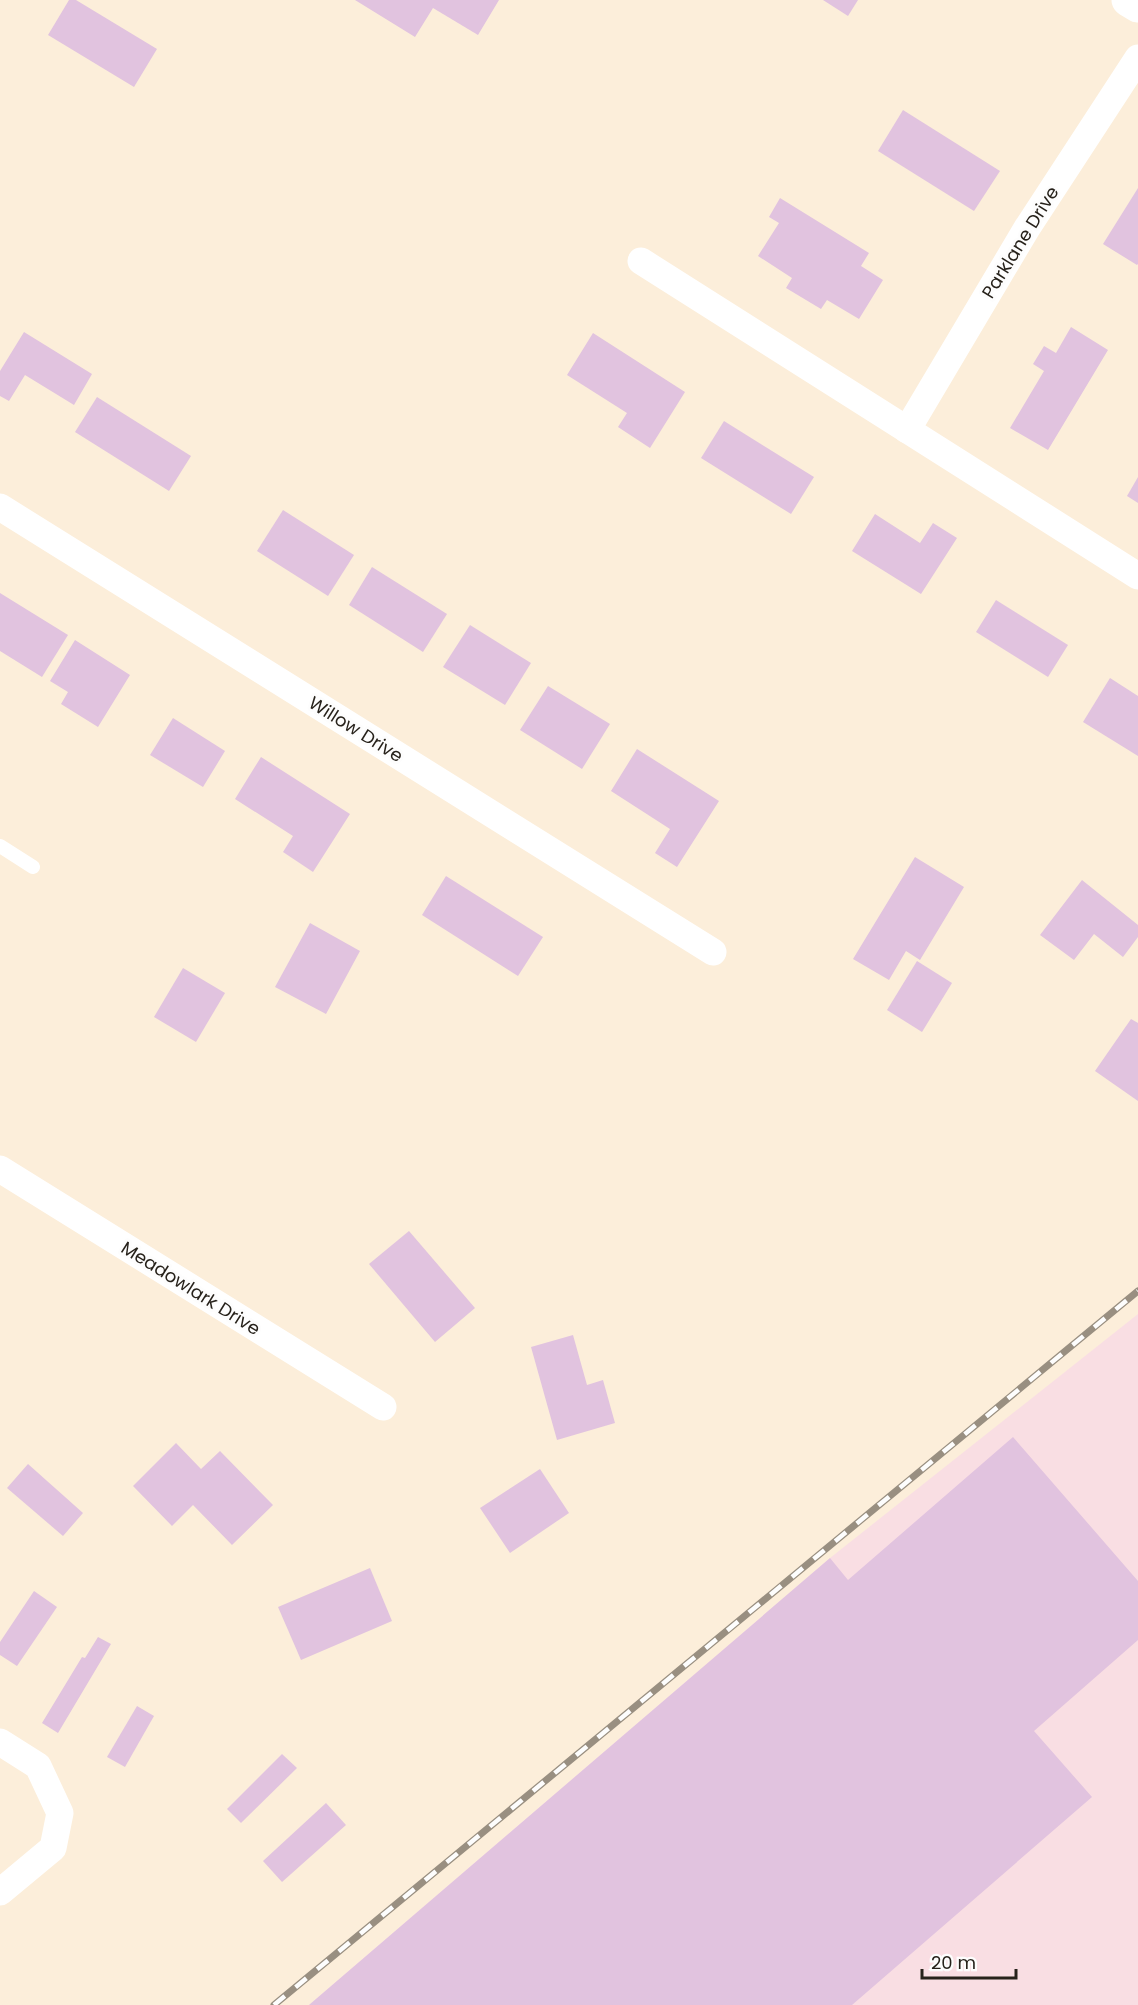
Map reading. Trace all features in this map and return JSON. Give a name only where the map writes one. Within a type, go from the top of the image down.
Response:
[{"type":"street","points":[[1128,0],[1138,6]]},
{"type":"street","name":"Parklane Drive","points":[[907,430],[1027,228],[1138,58]]},
{"type":"street","points":[[641,261],[1138,576]]},
{"type":"street","name":"Willow Drive","points":[[0,507],[713,951]]},
{"type":"street","name":"Meadowlark Drive","points":[[0,1169],[383,1407]]},
{"type":"street","points":[[0,1742],[38,1766],[60,1813],[53,1848],[0,1892]]},
{"type":"lane","points":[[0,846],[33,867]]},
{"type":"shaded area","points":[[1138,1314],[1138,2005],[309,2005],[830,1558]]},
{"type":"building","points":[[69,0],[76,0],[157,49],[134,87],[48,35]]},
{"type":"building","points":[[355,0],[499,0],[478,35],[433,8],[415,37]]},
{"type":"building","points":[[823,0],[858,0],[848,16]]},
{"type":"building","points":[[903,110],[1000,171],[974,211],[878,151]]},
{"type":"building","points":[[1138,188],[1138,264],[1137,265],[1103,244]]},
{"type":"building","points":[[780,198],[869,253],[861,266],[883,280],[859,319],[827,300],[821,309],[786,288],[792,278],[758,256],[779,223],[769,217]]},
{"type":"building","points":[[1071,327],[1108,350],[1048,450],[1010,428],[1044,371],[1033,364],[1044,346],[1056,353]]},
{"type":"building","points":[[24,332],[92,374],[74,405],[25,375],[9,401],[0,396],[0,371]]},
{"type":"building","points":[[593,333],[685,392],[650,448],[618,427],[627,413],[567,375]]},
{"type":"building","points":[[97,397],[191,456],[169,491],[75,432]]},
{"type":"building","points":[[724,421],[814,477],[791,514],[701,458]]},
{"type":"building","points":[[1138,477],[1138,503],[1127,496]]},
{"type":"building","points":[[283,510],[354,555],[328,596],[257,551]]},
{"type":"building","points":[[875,514],[920,543],[933,523],[957,538],[921,594],[852,551]]},
{"type":"building","points":[[372,567],[447,614],[423,652],[349,605]]},
{"type":"building","points":[[0,593],[68,635],[42,677],[0,651]]},
{"type":"building","points":[[996,600],[1068,645],[1048,677],[976,632]]},
{"type":"building","points":[[470,625],[531,663],[505,705],[443,667]]},
{"type":"building","points":[[75,640],[130,675],[98,727],[61,704],[68,692],[50,681]]},
{"type":"building","points":[[1110,678],[1138,696],[1138,756],[1083,722]]},
{"type":"building","points":[[548,686],[610,724],[582,769],[520,730]]},
{"type":"building","points":[[173,718],[225,751],[203,787],[150,755]]},
{"type":"building","points":[[637,749],[719,801],[677,867],[655,853],[670,829],[611,791]]},
{"type":"building","points":[[261,757],[350,814],[313,872],[283,852],[293,836],[235,799]]},
{"type":"building","points":[[915,857],[964,887],[920,960],[906,951],[889,980],[853,959]]},
{"type":"building","points":[[446,876],[543,937],[518,976],[422,915]]},
{"type":"building","points":[[1082,880],[1138,925],[1138,937],[1123,957],[1094,934],[1074,960],[1040,935]]},
{"type":"building","points":[[310,923],[360,951],[326,1014],[275,987]]},
{"type":"building","points":[[917,961],[952,983],[922,1032],[887,1010]]},
{"type":"building","points":[[183,968],[225,993],[196,1042],[154,1017]]},
{"type":"building","points":[[1131,1019],[1138,1023],[1138,1101],[1095,1071]]},
{"type":"building","points":[[409,1231],[475,1308],[435,1342],[369,1264]]},
{"type":"building","points":[[573,1335],[587,1385],[603,1380],[615,1423],[557,1440],[531,1347]]},
{"type":"building","points":[[1013,1437],[1138,1581],[1138,1640],[1034,1731],[1092,1797],[852,2005],[309,2005],[830,1558],[848,1580]]},
{"type":"building","points":[[176,1443],[201,1469],[220,1451],[273,1505],[232,1545],[193,1505],[172,1526],[133,1486]]},
{"type":"building","points":[[28,1464],[83,1513],[63,1536],[7,1488]]},
{"type":"building","points":[[540,1469],[569,1513],[510,1553],[480,1508]]},
{"type":"building","points":[[370,1568],[392,1621],[301,1660],[278,1607]]},
{"type":"building","points":[[34,1591],[57,1607],[17,1666],[0,1655],[0,1642]]},
{"type":"building","points":[[98,1637],[111,1644],[58,1733],[42,1723],[82,1657],[85,1658]]},
{"type":"building","points":[[137,1706],[154,1716],[125,1767],[107,1757]]},
{"type":"building","points":[[282,1754],[297,1768],[241,1823],[227,1809]]},
{"type":"building","points":[[326,1803],[346,1825],[282,1882],[263,1861]]},
{"type":"railway","points":[[274,2005],[1138,1291]]}]
